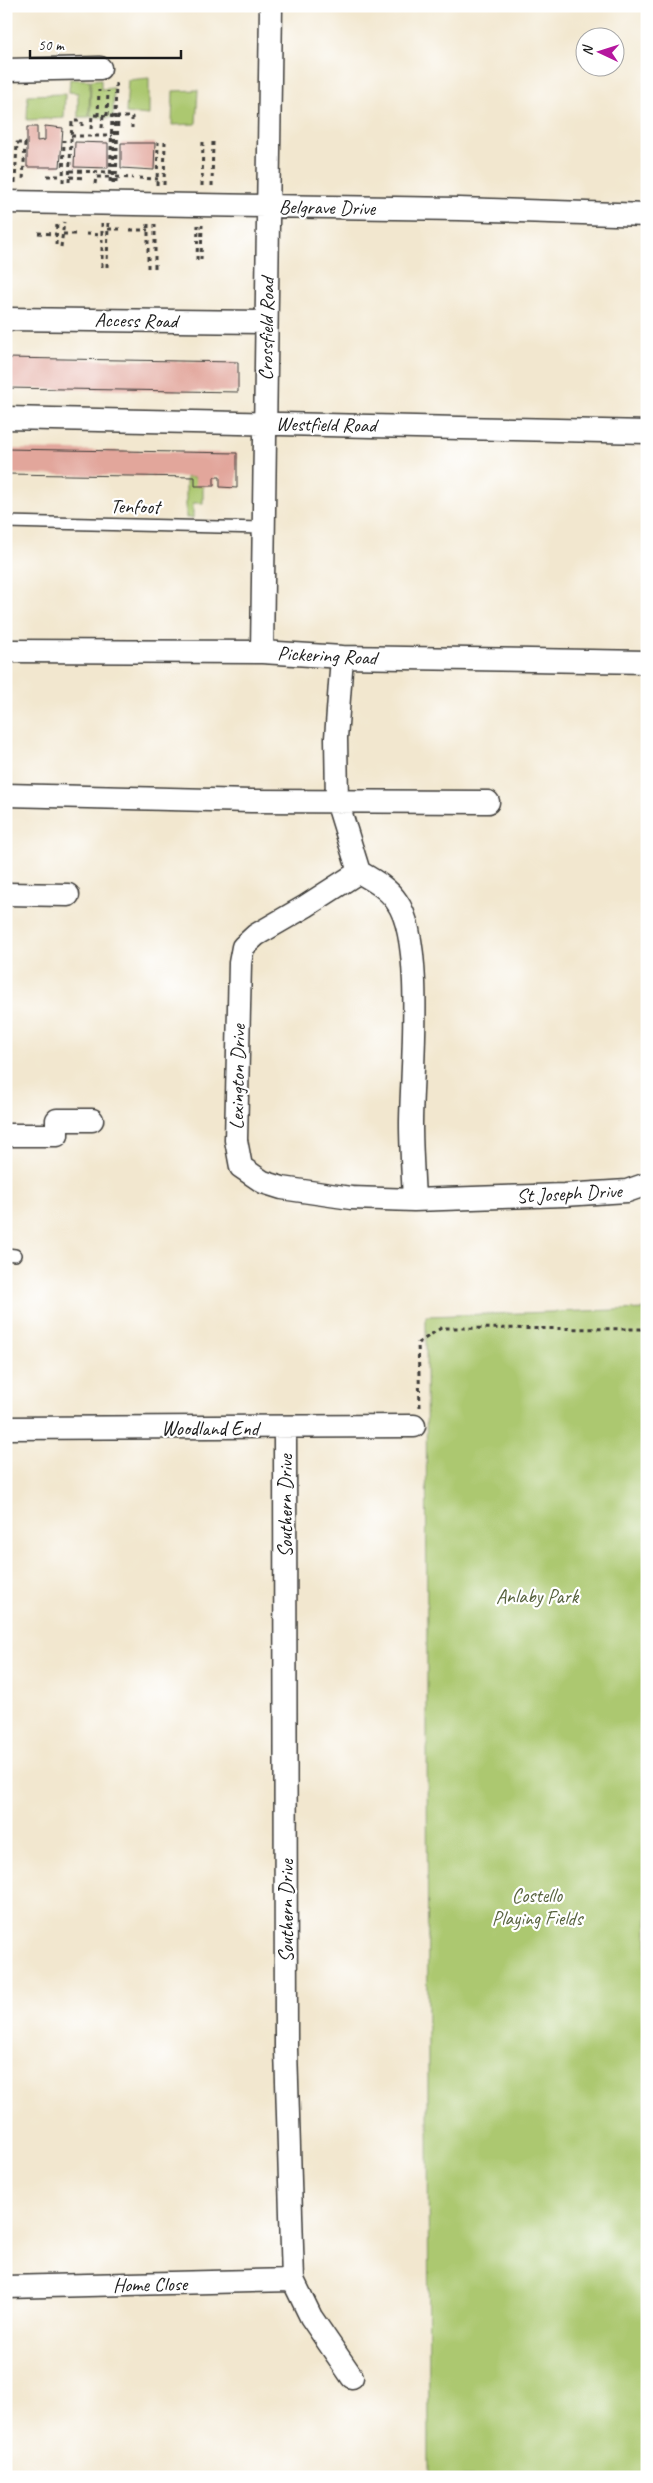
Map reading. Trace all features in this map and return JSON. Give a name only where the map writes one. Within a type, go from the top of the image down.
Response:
[{"type":"street","name":"Crossfield Road","points":[[262,652],[271,6]]},
{"type":"street","points":[[6,70],[105,80]]},
{"type":"street","name":"Belgrave Drive","points":[[10,197],[268,206],[647,215]]},
{"type":"street","name":"Access Road","points":[[6,319],[266,322]]},
{"type":"street","name":"Westfield Road","points":[[6,418],[647,432]]},
{"type":"street","name":"Pickering Road","points":[[6,650],[262,652],[342,658],[647,662]]},
{"type":"street","points":[[342,658],[336,738],[337,801],[359,872],[383,886],[398,903],[411,940],[414,1012],[411,1124],[414,1200]]},
{"type":"street","points":[[6,794],[337,801],[488,802]]},
{"type":"street","name":"Lexington Drive","points":[[359,872],[256,935],[243,947],[240,963],[236,1140],[241,1167],[263,1182],[282,1188],[351,1198],[414,1200],[490,1196]]},
{"type":"street","points":[[6,894],[68,895]]},
{"type":"street","points":[[6,1135],[56,1135],[57,1120],[92,1120]]},
{"type":"street","name":"St Joseph Drive","points":[[490,1196],[627,1191],[647,1184]]},
{"type":"street","name":"Woodland End","points":[[6,1428],[414,1426]]},
{"type":"street","name":"Southern Drive","points":[[285,1428],[286,2049],[293,2280],[311,2317],[352,2377]]},
{"type":"street","name":"Home Close","points":[[6,2287],[293,2280]]},
{"type":"lane","name":"Tenfoot","points":[[6,522],[263,528]]},
{"type":"path","points":[[98,116],[105,80]]},
{"type":"path","points":[[105,80],[113,186]]},
{"type":"path","points":[[102,128],[108,91]]},
{"type":"path","points":[[92,129],[92,116],[112,116],[110,177],[113,186]]},
{"type":"path","points":[[113,186],[116,177],[118,117],[132,117],[132,128]]},
{"type":"path","points":[[69,185],[72,121],[82,121],[82,128]]},
{"type":"path","points":[[71,136],[112,136]]},
{"type":"path","points":[[63,184],[64,140]]},
{"type":"path","points":[[202,187],[203,141]]},
{"type":"path","points":[[157,187],[158,142]]},
{"type":"path","points":[[164,142],[164,186]]},
{"type":"path","points":[[212,142],[212,188]]},
{"type":"path","points":[[10,197],[17,143],[25,143],[23,182]]},
{"type":"path","points":[[70,171],[111,172]]},
{"type":"path","points":[[47,176],[63,176]]},
{"type":"path","points":[[70,177],[85,178]]},
{"type":"path","points":[[96,177],[110,177]]},
{"type":"path","points":[[116,177],[133,178]]},
{"type":"path","points":[[139,178],[158,179]]},
{"type":"path","points":[[56,245],[57,219]]},
{"type":"path","points":[[61,247],[64,219]]},
{"type":"path","points":[[102,220],[102,267]]},
{"type":"path","points":[[108,220],[108,267]]},
{"type":"path","points":[[148,221],[148,268]]},
{"type":"path","points":[[155,221],[155,268]]},
{"type":"path","points":[[197,260],[198,222]]},
{"type":"path","points":[[202,222],[202,260]]},
{"type":"path","points":[[108,229],[124,229]]},
{"type":"path","points":[[130,230],[148,230]]},
{"type":"path","points":[[38,233],[56,234]]},
{"type":"path","points":[[62,234],[76,234]]},
{"type":"path","points":[[86,234],[102,235]]},
{"type":"path","points":[[414,1426],[421,1424],[418,1343],[441,1328],[647,1328]]},
{"type":"green space","points":[[149,78],[149,115],[126,113],[128,80]]},
{"type":"green space","points":[[70,79],[90,80],[89,117],[78,117],[78,93],[69,92]]},
{"type":"green space","points":[[101,79],[101,89],[114,88],[113,118],[90,117],[91,80]]},
{"type":"green space","points":[[198,90],[196,124],[172,125],[173,91]]},
{"type":"green space","points":[[65,94],[64,118],[27,120],[28,95]]},
{"type":"green space","points":[[186,477],[195,477],[196,486],[203,486],[203,503],[193,503],[193,518],[186,518]]},
{"type":"green space","name":"Costello Playing Fields","points":[[647,1309],[647,2477],[429,2477],[426,1316]]},
{"type":"building","points":[[45,126],[63,128],[60,167],[27,167],[27,127],[37,127],[37,141],[45,140]]},
{"type":"building","points":[[75,142],[108,143],[108,168],[74,167]]},
{"type":"building","points":[[121,143],[155,143],[154,170],[121,168]]},
{"type":"building","points":[[6,358],[238,362],[238,392],[6,388]]},
{"type":"building","points":[[6,449],[237,453],[237,488],[220,487],[220,477],[214,477],[214,486],[195,486],[195,477],[6,474]]},
{"type":"park label","name":"Anlaby Park","points":[[537,1596]]}]
